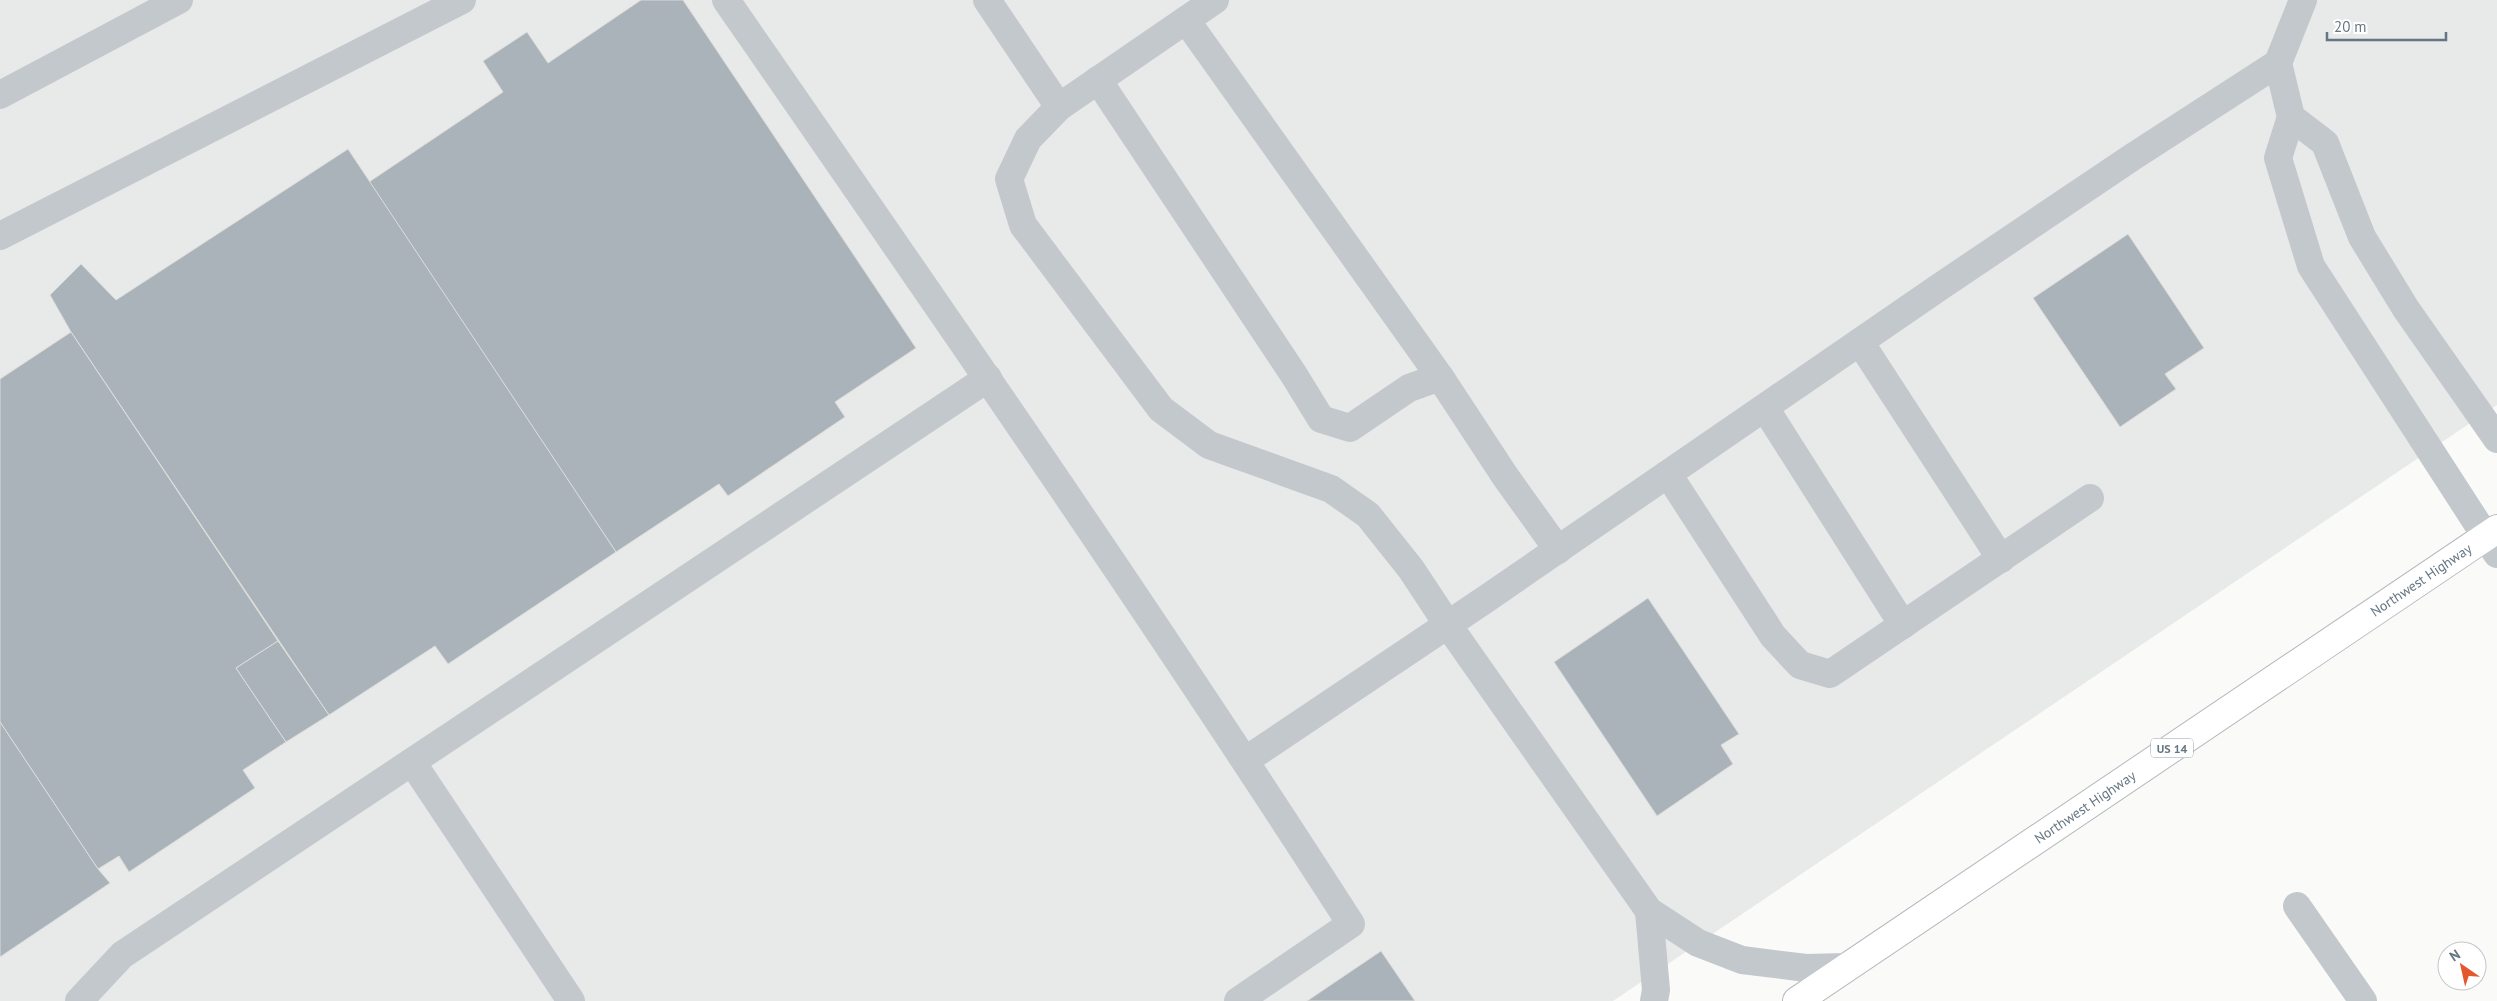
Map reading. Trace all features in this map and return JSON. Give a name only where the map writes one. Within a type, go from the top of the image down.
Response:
[{"type":"main road","name":"Northwest Highway","points":[[1797,1001],[2493,540]]},
{"type":"lane","points":[[0,95],[179,0]]},
{"type":"lane","points":[[0,236],[462,0]]},
{"type":"lane","points":[[726,0],[988,378],[1246,760],[1351,924],[1238,1001]]},
{"type":"lane","points":[[987,0],[1059,107]]},
{"type":"lane","points":[[1216,0],[1059,107],[1028,139],[1009,179],[1023,225],[1161,409],[1208,444],[1331,489],[1368,515],[1411,569],[1448,625],[1649,911],[1698,943],[1742,960],[1806,968],[1847,967]]},
{"type":"lane","points":[[2303,0],[2278,63],[2291,117],[2278,158],[2311,266],[2493,540]]},
{"type":"lane","points":[[1186,20],[1440,377],[1505,476],[1558,550]]},
{"type":"lane","points":[[1246,760],[1448,625],[2134,156],[2278,63]]},
{"type":"lane","points":[[1098,80],[1289,366],[1320,418],[1350,428],[1409,388],[1440,377]]},
{"type":"lane","points":[[2291,117],[2325,143],[2362,237],[2406,310],[2497,440]]},
{"type":"lane","points":[[1860,342],[2000,559]]},
{"type":"lane","points":[[80,1001],[122,956],[988,378]]},
{"type":"lane","points":[[1764,408],[1903,625]]},
{"type":"lane","points":[[1668,474],[1773,636],[1800,665],[1830,674],[2090,498]]},
{"type":"lane","points":[[412,762],[571,1001]]},
{"type":"lane","points":[[2297,906],[2363,1001]]},
{"type":"lane","points":[[1649,911],[1656,990],[1654,1001]]},
{"type":"shaded area","points":[[0,0],[2497,0],[2497,405],[1613,1001],[0,1001]]},
{"type":"building","points":[[641,0],[683,0],[916,348],[835,402],[845,417],[728,496],[719,484],[616,552],[369,182],[503,92],[483,61],[527,32],[548,63]]},
{"type":"building","points":[[348,149],[616,552],[448,664],[435,646],[329,715],[71,332],[50,295],[81,264],[116,300]]},
{"type":"building","points":[[2128,234],[2204,348],[2165,374],[2176,389],[2120,427],[2033,298]]},
{"type":"building","points":[[71,332],[278,641],[236,668],[286,742],[243,770],[255,788],[129,872],[119,856],[98,869],[0,722],[0,379]]},
{"type":"building","points":[[1648,598],[1739,734],[1721,745],[1733,764],[1657,816],[1554,662]]},
{"type":"building","points":[[278,641],[329,715],[286,742],[236,668]]},
{"type":"building","points":[[0,722],[98,869],[110,883],[0,957]]},
{"type":"building","points":[[1381,951],[1415,1001],[1307,1001]]}]
